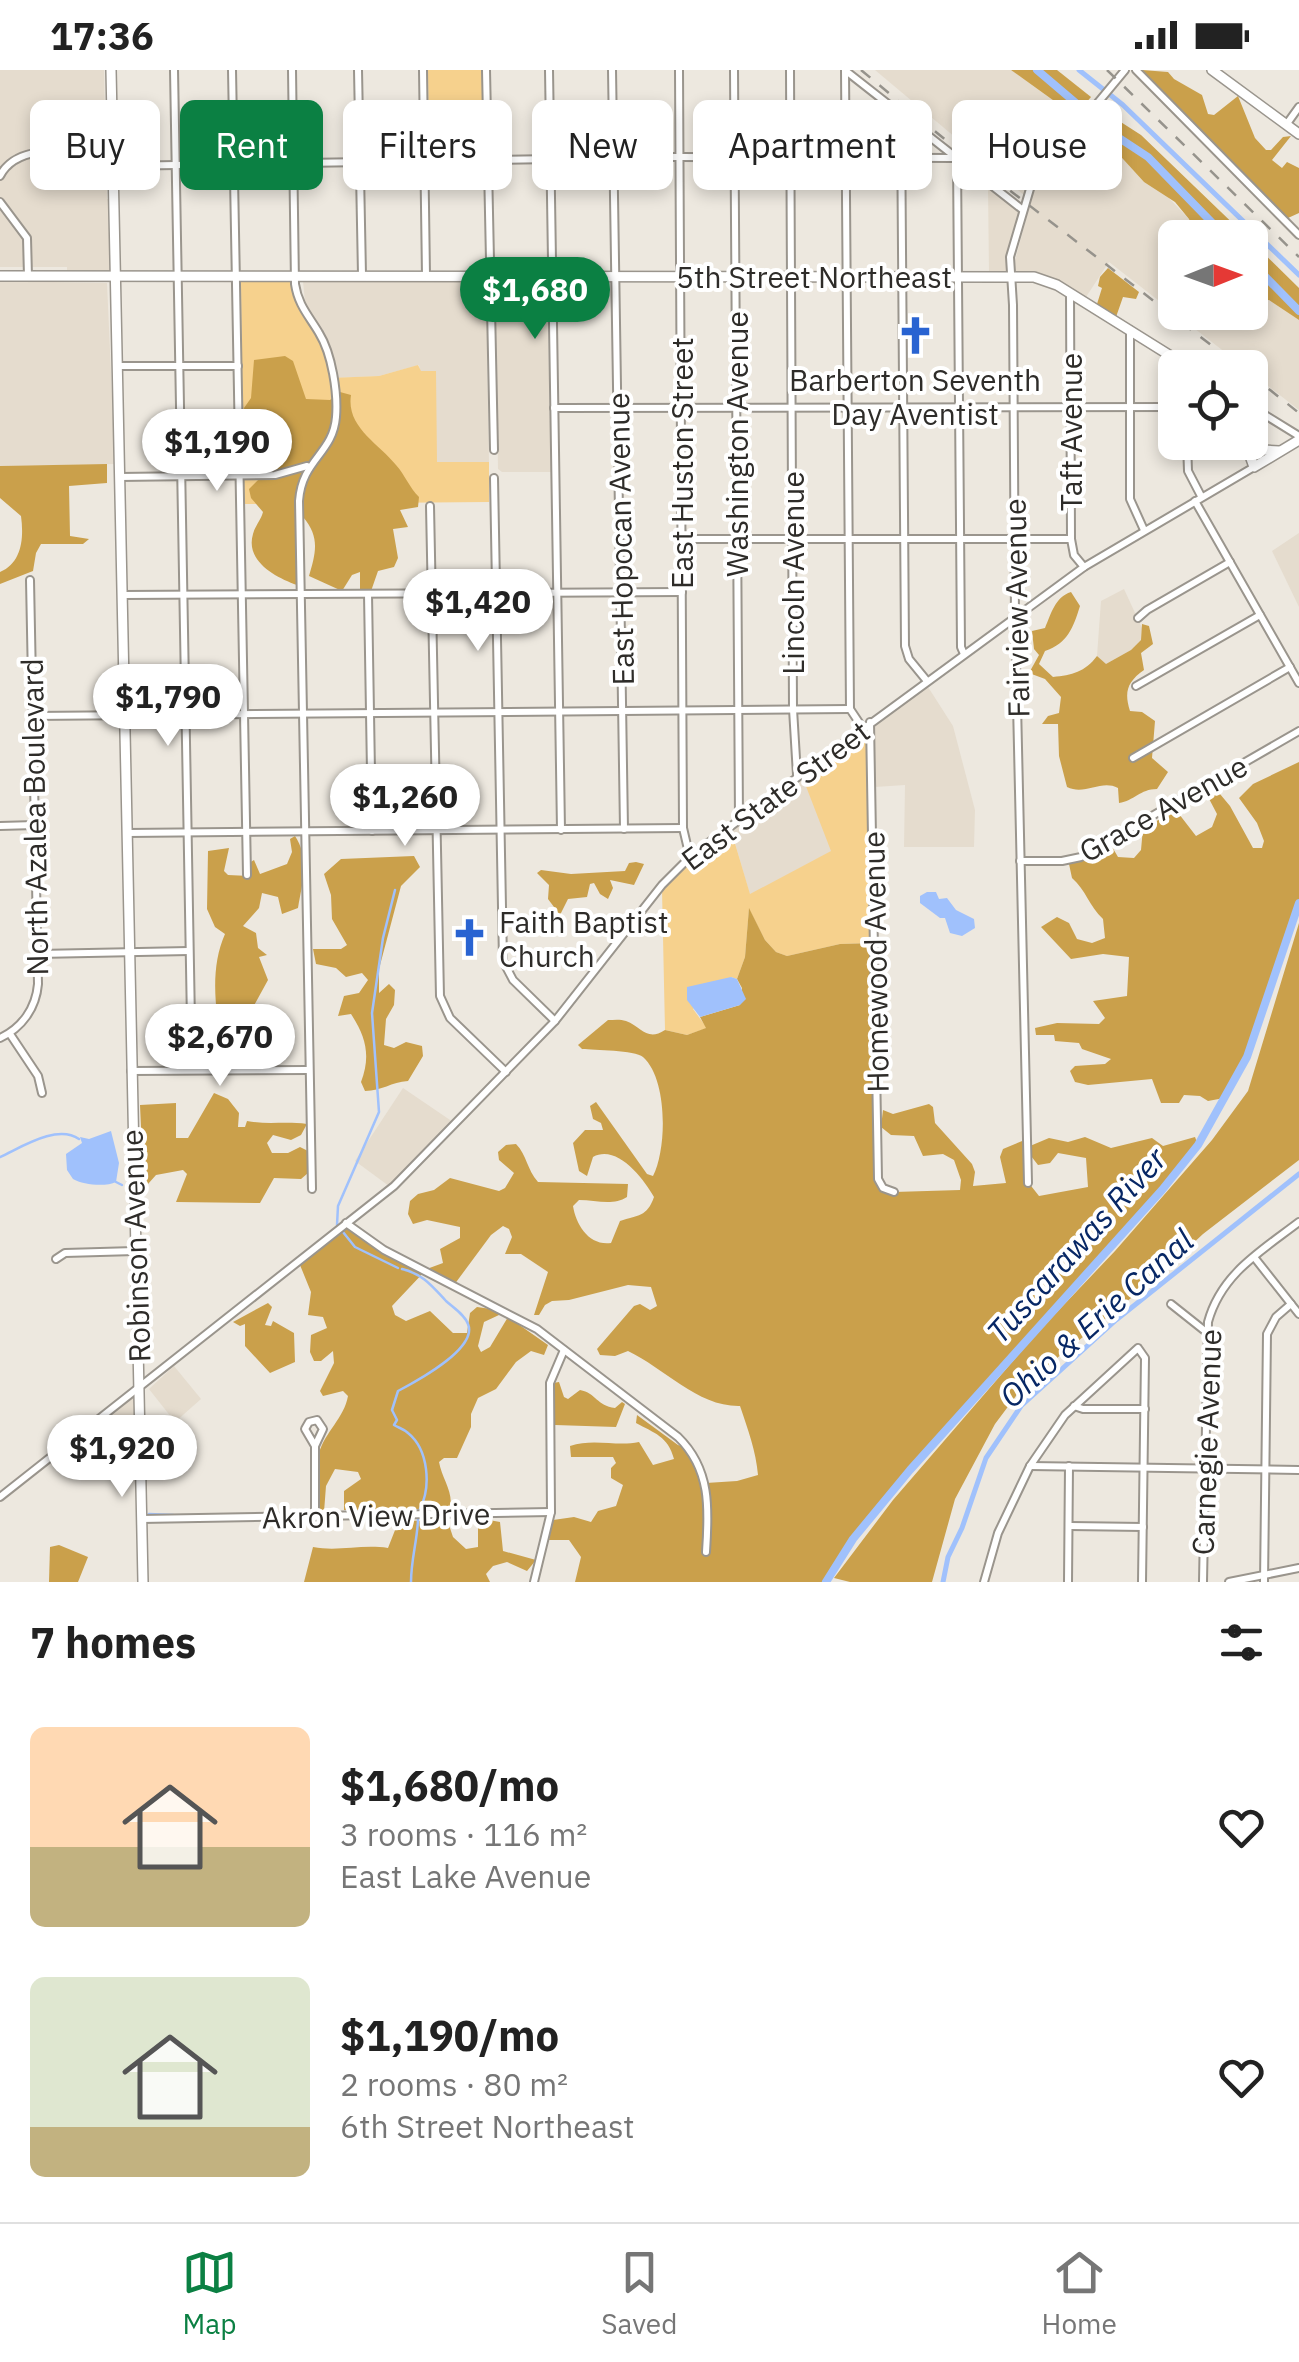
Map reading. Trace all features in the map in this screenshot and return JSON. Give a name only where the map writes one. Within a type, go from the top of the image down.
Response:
[{"type":"main road","name":"Robinson Avenue","points":[[111,70],[111,100]]},
{"type":"main road","points":[[1212,70],[1299,134]]},
{"type":"main road","name":"Robinson Avenue","points":[[113,190],[143,1582]]},
{"type":"main road","name":"5th Street Northeast","points":[[0,276],[1010,276],[1041,278],[1070,292],[1161,350]]},
{"type":"main road","name":"East State Street","points":[[1254,467],[1299,438]]},
{"type":"main road","points":[[1268,450],[1285,449]]},
{"type":"main road","points":[[1252,460],[1254,467]]},
{"type":"street","points":[[174,70],[191,1022]]},
{"type":"street","points":[[232,70],[233,100]]},
{"type":"street","points":[[292,70],[293,100]]},
{"type":"street","points":[[358,70],[359,100]]},
{"type":"street","points":[[423,70],[423,100]]},
{"type":"street","points":[[486,70],[486,100]]},
{"type":"street","points":[[549,70],[549,100]]},
{"type":"street","name":"East Hopocan Avenue","points":[[612,70],[612,100]]},
{"type":"street","name":"East Huston Street","points":[[678,70],[683,828],[686,845],[693,854]]},
{"type":"street","name":"Washington Avenue","points":[[734,70],[734,100]]},
{"type":"street","name":"Lincoln Avenue","points":[[790,70],[790,100]]},
{"type":"street","points":[[845,70],[881,100]]},
{"type":"street","points":[[845,70],[845,100]]},
{"type":"street","name":"Fairview Avenue","points":[[1028,1182],[1011,250],[1032,182],[1125,70]]},
{"type":"street","points":[[1136,70],[1299,235]]},
{"type":"street","points":[[1286,124],[1299,107]]},
{"type":"street","points":[[932,141],[952,157]]},
{"type":"street","points":[[0,176],[11,160],[30,154]]},
{"type":"street","points":[[673,158],[693,158]]},
{"type":"street","points":[[160,166],[180,166]]},
{"type":"street","points":[[234,190],[246,875]]},
{"type":"street","points":[[294,190],[300,304],[320,333],[326,350],[337,413],[331,438],[307,466],[299,501],[312,1188]]},
{"type":"street","points":[[360,190],[362,275]]},
{"type":"street","points":[[424,190],[426,275]]},
{"type":"street","points":[[488,190],[494,450]]},
{"type":"street","points":[[551,190],[562,830]]},
{"type":"street","name":"East Hopocan Avenue","points":[[614,190],[624,829]]},
{"type":"street","name":"Washington Avenue","points":[[734,190],[739,819]]},
{"type":"street","name":"Lincoln Avenue","points":[[790,190],[796,775]]},
{"type":"street","points":[[845,190],[850,709],[866,725]]},
{"type":"street","points":[[901,190],[904,646],[927,681]]},
{"type":"street","points":[[956,190],[960,647],[964,654]]},
{"type":"street","points":[[996,190],[1023,210]]},
{"type":"street","points":[[0,202],[26,238],[28,276]]},
{"type":"street","name":"Taft Avenue","points":[[1070,292],[1071,540],[1074,554],[1084,567]]},
{"type":"street","points":[[1130,330],[1130,499],[1144,530]]},
{"type":"street","points":[[115,366],[238,366]]},
{"type":"street","points":[[554,408],[1158,407]]},
{"type":"street","points":[[1268,417],[1299,438]]},
{"type":"street","points":[[1188,460],[1198,498],[1299,683]]},
{"type":"street","points":[[118,476],[279,475],[307,466]]},
{"type":"street","name":"East State Street","points":[[0,1497],[394,1186],[554,1021],[662,884],[693,854],[1084,567],[1254,467]]},
{"type":"street","points":[[494,478],[504,964],[513,980],[554,1021]]},
{"type":"street","points":[[430,506],[441,1001],[450,1018],[506,1072]]},
{"type":"street","points":[[682,539],[1071,540]]},
{"type":"street","points":[[1138,618],[1230,562]]},
{"type":"street","name":"North Azalea Boulevard","points":[[10,1034],[28,1015],[36,999],[38,954],[30,580]]},
{"type":"street","points":[[121,595],[682,592]]},
{"type":"street","points":[[368,594],[372,831]]},
{"type":"street","points":[[1136,686],[1260,615]]},
{"type":"street","points":[[1133,758],[1290,667]]},
{"type":"street","points":[[33,716],[850,709]]},
{"type":"street","name":"Homewood Avenue","points":[[866,725],[878,1179],[883,1188],[894,1192]]},
{"type":"street","name":"Grace Avenue","points":[[1020,861],[1066,861],[1080,857],[1299,731]]},
{"type":"street","points":[[0,826],[35,825]]},
{"type":"street","points":[[126,833],[683,828]]},
{"type":"street","points":[[38,954],[190,952]]},
{"type":"street","points":[[0,1038],[10,1034],[38,1076],[42,1093]]},
{"type":"street","points":[[130,1071],[309,1070]]},
{"type":"street","name":"Carnegie Avenue","points":[[1203,1582],[1206,1332],[1211,1309],[1223,1286],[1299,1222]]},
{"type":"street","points":[[346,1223],[380,1248],[522,1320],[661,1423],[691,1451],[707,1492],[706,1552]]},
{"type":"street","points":[[56,1259],[64,1253],[135,1251]]},
{"type":"street","points":[[1254,1256],[1299,1314]]},
{"type":"street","points":[[1171,1304],[1206,1332]]},
{"type":"street","points":[[1264,1579],[1267,1334],[1276,1317],[1291,1304]]},
{"type":"street","points":[[534,1582],[551,1512],[550,1383],[564,1350]]},
{"type":"street","points":[[984,1582],[998,1533],[1030,1466],[1074,1406],[1134,1350],[1142,1350],[1145,1358],[1142,1582]]},
{"type":"street","points":[[1074,1406],[1144,1409]]},
{"type":"street","points":[[315,1446],[315,1516]]},
{"type":"street","points":[[1030,1466],[1299,1470]]},
{"type":"street","points":[[1068,1582],[1070,1466]]},
{"type":"street","name":"Akron View Drive","points":[[141,1519],[551,1512]]},
{"type":"street","points":[[1069,1526],[1143,1527]]},
{"type":"street","points":[[1229,1582],[1264,1579],[1299,1568]]},
{"type":"shaded area","points":[[0,70],[104,70],[105,100],[30,100],[30,190],[107,190],[107,199],[113,199],[114,276],[67,276],[67,267],[0,267]]},
{"type":"shaded area","points":[[428,70],[482,70],[482,100],[428,100]]},
{"type":"shaded area","points":[[875,70],[1011,70],[1052,100],[952,100],[952,135],[932,118],[932,100],[911,100]]},
{"type":"shaded area","points":[[1011,70],[1057,70],[1091,97],[1053,100]]},
{"type":"shaded area","points":[[1142,70],[1168,72],[1202,95],[1208,114],[1214,115],[1238,96],[1255,138],[1266,150],[1271,150],[1283,137],[1291,136],[1272,160],[1282,168],[1287,162],[1299,168],[1299,213],[1288,218]]},
{"type":"shaded area","points":[[1122,123],[1141,135],[1229,220],[1189,220],[1175,202],[1144,182],[1122,158]]},
{"type":"shaded area","points":[[1122,158],[1189,220],[1158,220],[1158,300],[1109,262],[1086,297],[1056,279],[1019,274],[1013,268],[1034,190],[1122,190]]},
{"type":"shaded area","points":[[988,190],[993,190],[1022,211],[1008,275],[989,275]]},
{"type":"shaded area","points":[[1268,258],[1299,288],[1299,320],[1269,300]]},
{"type":"shaded area","points":[[1108,268],[1139,292],[1136,299],[1123,297],[1116,317],[1097,304],[1102,288],[1098,286],[1100,277]]},
{"type":"shaded area","points":[[0,281],[107,283],[115,464],[0,466]]},
{"type":"shaded area","points":[[241,281],[291,281],[301,312],[320,336],[330,378],[379,376],[418,365],[421,371],[436,371],[437,462],[489,462],[489,502],[244,504],[244,473],[257,472],[258,430],[242,429]]},
{"type":"shaded area","points":[[303,281],[547,282],[551,472],[498,469],[496,353],[487,354],[489,462],[437,463],[419,365],[379,376],[335,378],[328,341],[305,302]]},
{"type":"shaded area","points":[[1268,300],[1299,320],[1299,410],[1268,386],[1268,350],[1222,350],[1196,330],[1268,330]]},
{"type":"shaded area","points":[[285,356],[293,361],[306,399],[330,400],[340,392],[351,395],[358,425],[396,465],[419,497],[418,507],[400,510],[408,527],[393,529],[398,558],[394,567],[378,571],[370,594],[360,591],[360,572],[352,575],[342,591],[309,576],[315,545],[303,517],[297,521],[297,585],[264,567],[253,552],[253,534],[263,512],[249,489],[259,479],[262,466],[259,450],[253,451],[244,408],[251,398],[254,360]]},
{"type":"shaded area","points":[[107,464],[107,483],[69,486],[70,536],[89,539],[83,544],[41,544],[33,571],[0,584],[0,572],[17,556],[22,533],[21,516],[0,498],[0,466]]},
{"type":"shaded area","points":[[1299,533],[1299,607],[1272,551]]},
{"type":"shaded area","points":[[1124,589],[1142,628],[1141,640],[1105,665],[1097,656],[1101,601]]},
{"type":"shaded area","points":[[1071,592],[1080,606],[1072,628],[1059,644],[1045,651],[1039,664],[1053,677],[1078,672],[1097,656],[1106,664],[1141,640],[1142,624],[1149,626],[1153,644],[1141,653],[1144,670],[1131,683],[1127,698],[1130,711],[1142,712],[1155,721],[1152,758],[1168,772],[1157,789],[1124,802],[1119,803],[1118,788],[1112,786],[1080,790],[1067,787],[1059,756],[1058,724],[1042,724],[1048,716],[1059,713],[1061,697],[1045,679],[1029,673],[1039,655],[1034,649],[1032,631],[1045,628],[1057,602]]},
{"type":"shaded area","points":[[928,687],[953,726],[975,810],[974,847],[904,847],[905,785],[875,787],[875,725]]},
{"type":"shaded area","points":[[870,722],[874,943],[840,944],[787,956],[776,952],[765,940],[749,909],[745,957],[737,979],[731,977],[693,1009],[707,1028],[687,1035],[665,1030],[662,890],[687,862],[731,830],[750,894],[831,851],[802,776]]},
{"type":"shaded area","points":[[1299,762],[1299,903],[1247,1057],[1224,1098],[1208,1101],[1184,1095],[1179,1103],[1161,1103],[1152,1079],[1088,1085],[1075,1082],[1070,1071],[1075,1066],[1105,1064],[1111,1059],[1082,1049],[1079,1043],[1055,1041],[1054,1035],[1036,1035],[1035,1028],[1057,1023],[1099,1024],[1105,1018],[1093,1001],[1127,996],[1129,957],[1103,954],[1071,959],[1041,927],[1057,917],[1069,923],[1077,939],[1092,943],[1105,938],[1103,919],[1072,878],[1069,864],[1111,845],[1118,857],[1134,858],[1141,850],[1143,828],[1172,813],[1179,814],[1196,836],[1212,827],[1217,814],[1206,793],[1215,788],[1230,806],[1253,848],[1262,848],[1264,841],[1257,823],[1239,798],[1253,784]]},
{"type":"shaded area","points":[[801,772],[832,851],[750,895],[730,826]]},
{"type":"shaded area","points":[[295,836],[304,862],[298,908],[282,914],[278,897],[262,893],[259,908],[243,926],[256,933],[258,948],[267,955],[259,957],[268,980],[241,1029],[219,1028],[215,980],[225,934],[215,927],[207,909],[208,851],[229,848],[224,871],[228,875],[249,876],[249,863],[254,860],[260,874],[287,864],[292,852],[290,839]]},
{"type":"shaded area","points":[[414,856],[420,867],[401,886],[379,969],[379,993],[389,984],[395,990],[394,1005],[386,1019],[384,1045],[394,1048],[406,1042],[422,1046],[423,1056],[408,1081],[365,1091],[361,1082],[366,1064],[363,1039],[351,1014],[338,1016],[344,996],[359,993],[368,980],[362,973],[346,977],[336,968],[316,964],[313,949],[341,949],[347,945],[332,919],[331,895],[324,874],[341,859]]},
{"type":"shaded area","points":[[629,863],[644,864],[634,885],[610,880],[613,888],[608,899],[594,883],[590,884],[587,897],[568,899],[560,915],[548,899],[549,885],[537,873],[625,871]]},
{"type":"shaded area","points":[[749,908],[765,940],[776,952],[787,956],[840,944],[874,943],[880,1183],[894,1192],[960,1190],[961,1180],[954,1160],[943,1154],[923,1156],[914,1136],[891,1135],[881,1127],[883,1110],[893,1114],[929,1104],[933,1107],[935,1123],[972,1164],[973,1186],[1006,1183],[1000,1157],[1003,1149],[1027,1139],[1028,1182],[1039,1196],[1088,1187],[1086,1158],[1058,1153],[1050,1163],[1038,1165],[1030,1146],[1049,1138],[1068,1142],[1085,1137],[1111,1148],[1152,1138],[1163,1146],[1195,1137],[1198,1145],[910,1470],[853,1539],[826,1582],[575,1582],[581,1557],[569,1540],[549,1540],[553,1520],[574,1517],[591,1522],[598,1511],[616,1506],[623,1485],[611,1478],[611,1468],[616,1463],[613,1457],[571,1457],[570,1446],[639,1442],[653,1465],[674,1459],[664,1440],[636,1423],[637,1415],[688,1448],[706,1483],[758,1475],[755,1457],[740,1406],[696,1394],[628,1351],[615,1356],[600,1355],[597,1349],[634,1306],[640,1304],[650,1310],[657,1306],[651,1287],[628,1285],[552,1301],[539,1315],[534,1315],[548,1272],[521,1254],[505,1254],[512,1237],[503,1226],[491,1235],[454,1285],[425,1271],[392,1306],[395,1315],[406,1321],[430,1311],[453,1333],[467,1333],[470,1313],[477,1307],[498,1310],[499,1315],[484,1322],[478,1346],[481,1352],[490,1347],[508,1317],[548,1345],[544,1355],[531,1351],[516,1362],[496,1389],[478,1398],[457,1458],[439,1462],[449,1491],[450,1509],[344,1510],[344,1491],[361,1479],[358,1472],[335,1469],[326,1486],[324,1512],[319,1511],[319,1453],[348,1396],[343,1391],[323,1396],[320,1391],[334,1363],[333,1351],[321,1361],[314,1361],[310,1352],[311,1335],[327,1328],[323,1317],[308,1315],[311,1292],[300,1265],[349,1227],[424,1270],[443,1263],[440,1249],[460,1238],[460,1227],[427,1220],[413,1224],[408,1214],[410,1201],[450,1178],[499,1191],[505,1188],[514,1173],[499,1160],[498,1152],[506,1145],[516,1144],[538,1182],[628,1184],[627,1197],[622,1200],[579,1200],[573,1206],[577,1220],[590,1238],[611,1243],[620,1221],[645,1212],[654,1197],[628,1165],[611,1155],[593,1157],[587,1176],[579,1171],[573,1143],[585,1130],[603,1130],[601,1123],[593,1119],[590,1106],[596,1102],[647,1174],[653,1176],[663,1132],[661,1097],[651,1067],[643,1057],[582,1049],[578,1045],[608,1020],[626,1021],[649,1034],[665,1030],[687,1035],[706,1028],[700,1017],[740,1005],[742,988],[737,979],[745,957]]},
{"type":"shaded area","points":[[1299,923],[1299,1160],[1203,1234],[1157,1277],[1025,1384],[995,1424],[955,1499],[932,1582],[850,1582],[834,1578],[893,1500],[1212,1140],[1248,1091]]},
{"type":"shaded area","points":[[403,1088],[453,1122],[389,1186],[355,1161]]},
{"type":"shaded area","points":[[214,1093],[228,1099],[239,1113],[238,1127],[245,1127],[247,1121],[307,1124],[301,1135],[291,1140],[273,1135],[267,1143],[272,1153],[288,1153],[300,1147],[308,1151],[308,1173],[301,1179],[274,1178],[260,1203],[176,1202],[187,1174],[183,1170],[156,1175],[148,1184],[143,1170],[140,1105],[176,1103],[176,1138],[188,1138]]},
{"type":"shaded area","points":[[268,1303],[272,1307],[265,1325],[271,1326],[273,1321],[294,1333],[295,1362],[270,1373],[245,1346],[245,1324],[233,1322]]},
{"type":"shaded area","points":[[174,1366],[201,1399],[175,1422],[149,1389]]},
{"type":"shaded area","points":[[559,1382],[568,1399],[580,1390],[609,1407],[625,1404],[616,1427],[555,1425],[553,1383]]},
{"type":"shaded area","points":[[137,1390],[138,1461],[108,1463],[106,1416]]},
{"type":"shaded area","points":[[478,1518],[500,1522],[503,1551],[536,1560],[527,1571],[507,1562],[493,1566],[486,1574],[490,1582],[304,1582],[313,1547],[388,1548],[399,1520],[448,1522],[453,1537],[466,1549],[478,1547]]},
{"type":"shaded area","points":[[59,1545],[88,1557],[78,1582],[49,1582],[50,1547]]},
{"type":"water","points":[[936,892],[939,899],[947,898],[956,910],[974,919],[975,928],[962,936],[950,933],[945,918],[920,903],[920,896]]},
{"type":"water","points":[[737,979],[746,999],[740,1005],[700,1017],[687,1000],[687,987]]},
{"type":"water","points":[[111,1131],[119,1163],[116,1182],[94,1185],[73,1179],[67,1170],[66,1154],[82,1143],[80,1137],[89,1139]]},
{"type":"waterway","name":"Tuscarawas River","points":[[1037,70],[1110,132],[1148,157],[1209,220]]},
{"type":"waterway","name":"Ohio & Erie Canal","points":[[1079,70],[1123,105],[1299,275]]},
{"type":"waterway","name":"Tuscarawas River","points":[[1268,279],[1299,311]]},
{"type":"waterway","points":[[337,1225],[338,1206],[379,1112],[372,1013],[395,890]]},
{"type":"waterway","name":"Tuscarawas River","points":[[826,1582],[853,1539],[910,1470],[1198,1145],[1247,1057],[1299,903]]},
{"type":"waterway","points":[[0,1157],[50,1135],[79,1139]]},
{"type":"waterway","name":"Ohio & Erie Canal","points":[[943,1582],[948,1557],[986,1458],[1021,1406],[1116,1320],[1299,1174]]},
{"type":"waterway","points":[[116,1182],[122,1185]]},
{"type":"waterway","points":[[343,1232],[355,1247],[398,1268]]},
{"type":"waterway","points":[[402,1269],[427,1281],[462,1315],[469,1333],[455,1353],[398,1391],[392,1410],[397,1420],[394,1425],[415,1440],[424,1459],[427,1480],[420,1509]]},
{"type":"waterway","points":[[149,1514],[173,1515]]},
{"type":"waterway","points":[[411,1582],[418,1520]]},
{"type":"railway","points":[[861,70],[965,156],[1218,350]]},
{"type":"railway","points":[[1107,70],[1299,257]]},
{"type":"railway","points":[[1268,388],[1299,413]]},
{"type":"place","name":"Barberton Seventh Day Aventist","points":[[915,335]]},
{"type":"place","name":"Faith Baptist Church","points":[[469,938]]}]
